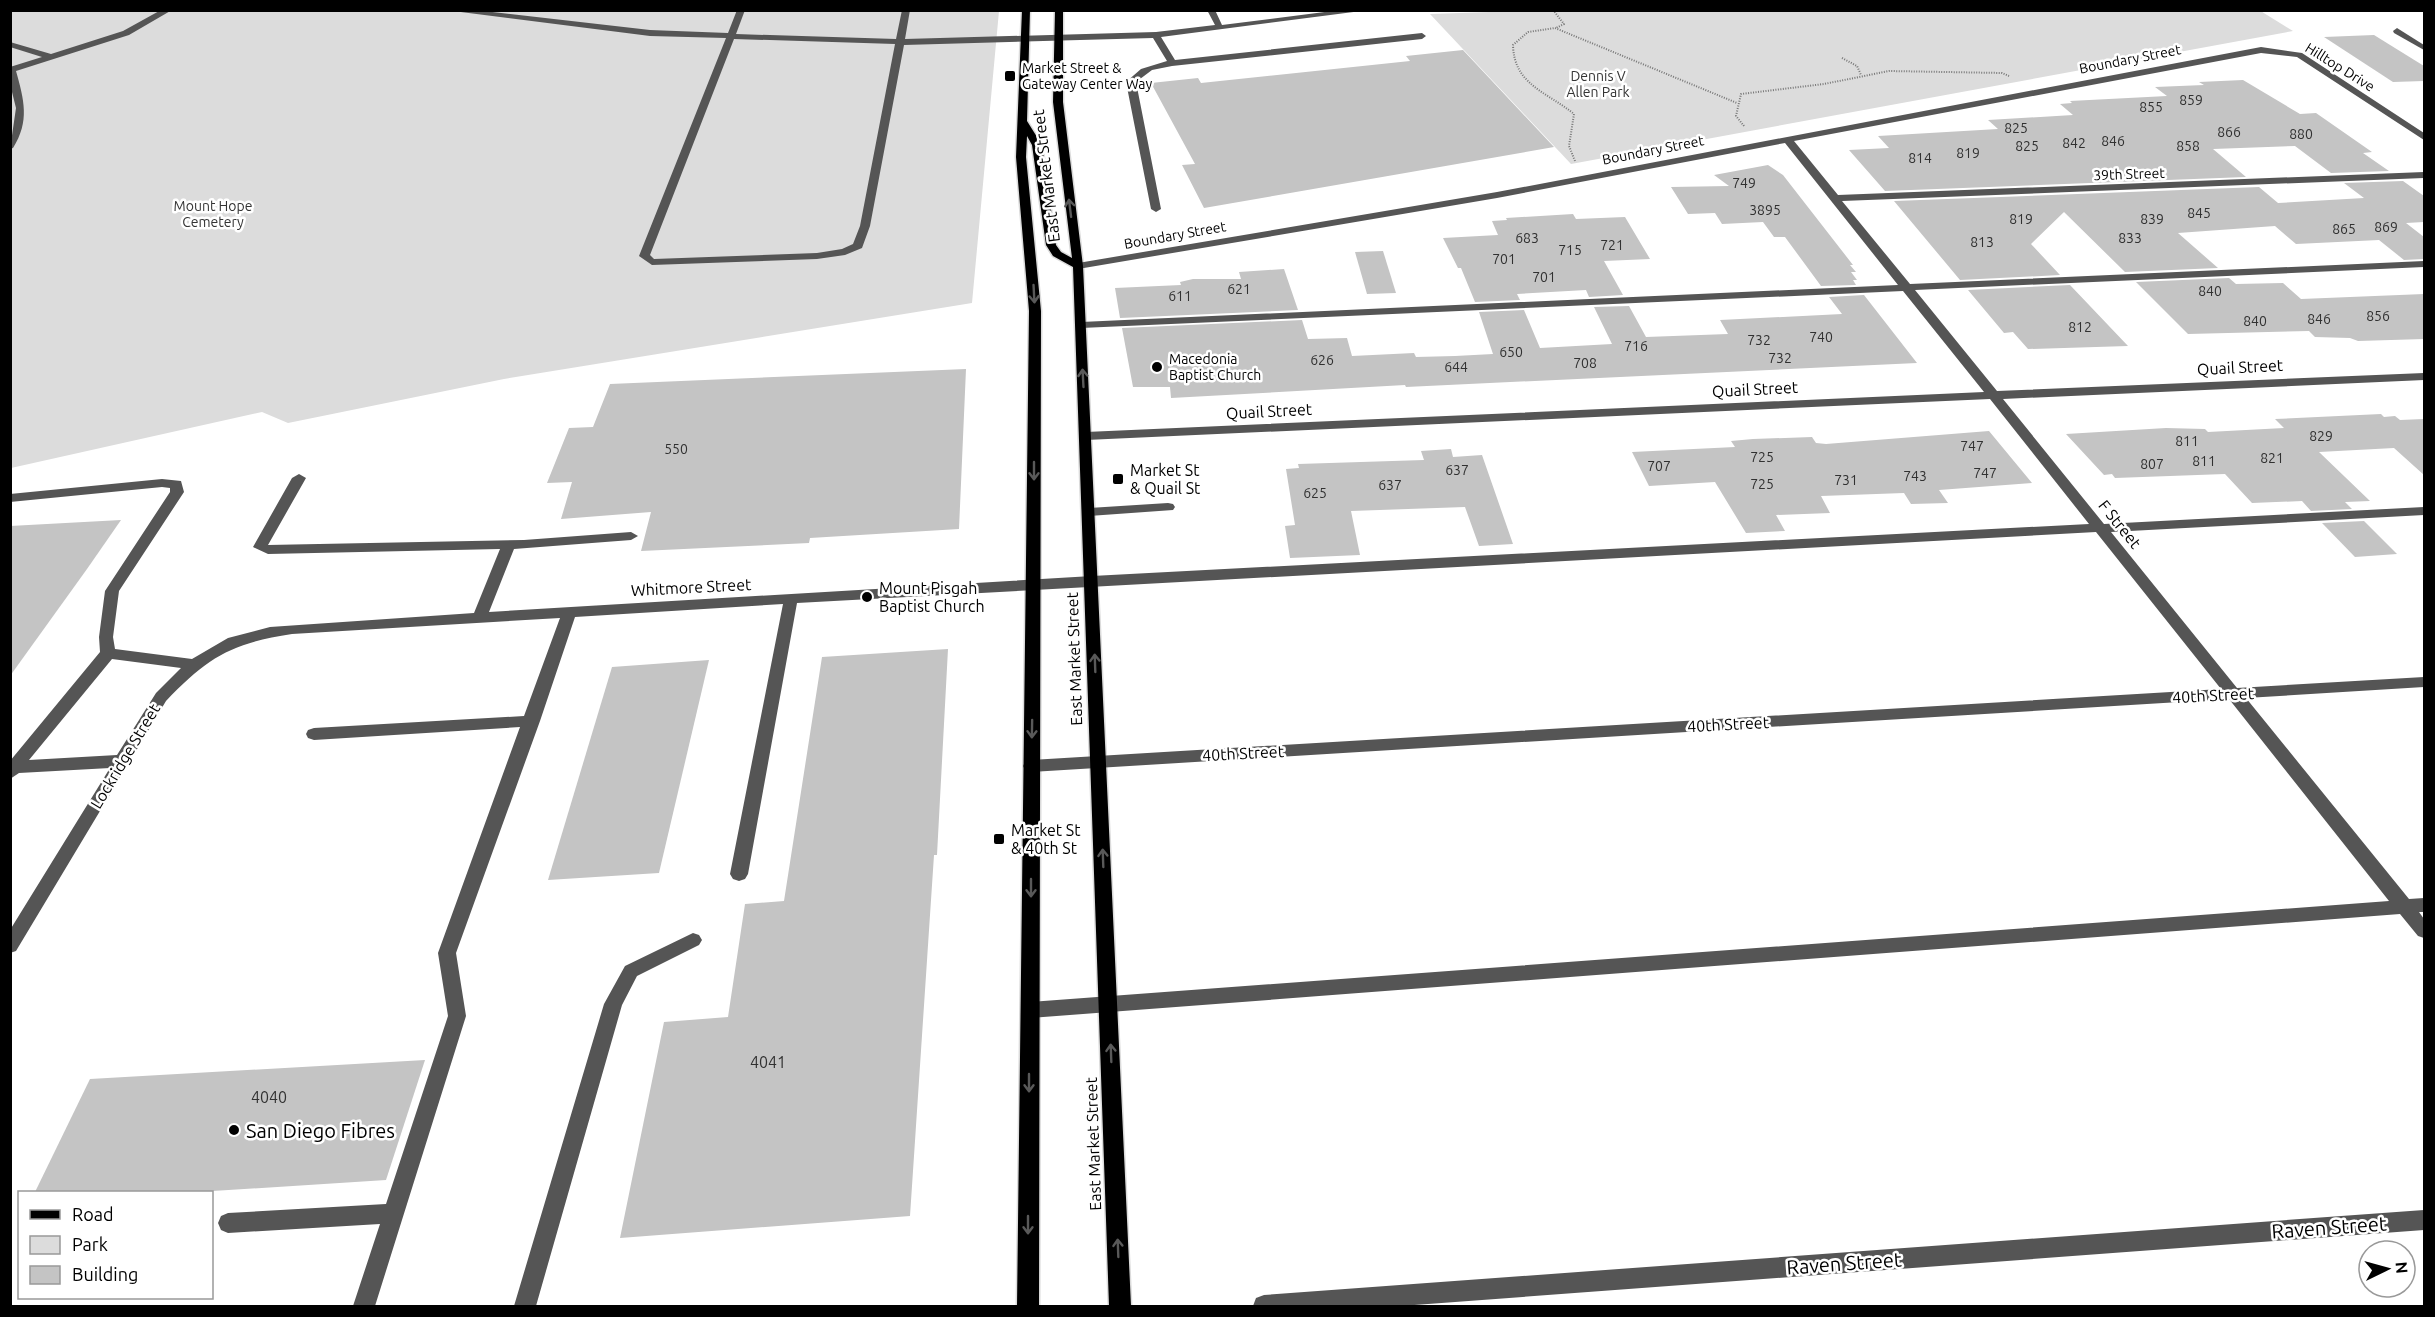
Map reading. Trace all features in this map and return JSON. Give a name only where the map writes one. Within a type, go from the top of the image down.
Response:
[{"type":"main road","name":"East Market Street","points":[[1026,10],[1021,157],[1035,311],[1028,1306]]},
{"type":"main road","name":"East Market Street","points":[[1059,10],[1058,102],[1078,266],[1081,325],[1120,1306]]},
{"type":"main road","points":[[1021,120],[1037,145],[1051,245],[1057,254],[1078,266]]},
{"type":"street","points":[[10,146],[19,132],[23,104],[11,70],[126,33],[168,10]]},
{"type":"street","points":[[449,10],[650,33],[731,38],[901,42],[1156,35],[1365,10]]},
{"type":"street","points":[[741,10],[644,256],[652,261],[817,256],[845,252],[858,246],[865,226],[906,10]]},
{"type":"street","points":[[1211,10],[1220,28]]},
{"type":"street","points":[[2397,31],[2424,48]]},
{"type":"street","points":[[1156,35],[1172,63]]},
{"type":"street","points":[[1156,209],[1131,82],[1149,67],[1422,36]]},
{"type":"street","points":[[10,44],[51,57]]},
{"type":"street","name":"Hilltop Drive","points":[[2232,54],[2261,50],[2299,55],[2424,137]]},
{"type":"street","name":"Boundary Street","points":[[1078,266],[1589,178],[2232,54]]},
{"type":"street","name":"F Street","points":[[1788,140],[2424,931]]},
{"type":"street","name":"39th Street","points":[[1835,198],[2424,175]]},
{"type":"street","points":[[1081,325],[2424,264]]},
{"type":"street","name":"Quail Street","points":[[1086,436],[2424,376]]},
{"type":"street","points":[[299,478],[260,548],[268,550],[509,544],[631,536]]},
{"type":"street","points":[[10,498],[162,483],[176,484],[177,492],[112,591],[106,637],[108,653],[13,770]]},
{"type":"street","points":[[1089,512],[1168,507]]},
{"type":"street","name":"Whitmore Street","points":[[292,629],[1092,581],[2424,511]]},
{"type":"street","points":[[480,617],[509,544]]},
{"type":"street","points":[[739,874],[791,599]]},
{"type":"street","points":[[364,1306],[457,1016],[447,953],[532,721],[569,612]]},
{"type":"street","name":"Lockridge Street","points":[[10,946],[161,697],[192,664],[223,645],[258,633],[292,629]]},
{"type":"street","points":[[108,653],[192,664]]},
{"type":"street","name":"40th Street","points":[[1031,766],[2424,682]]},
{"type":"street","points":[[314,734],[532,721]]},
{"type":"street","points":[[13,770],[122,761]]},
{"type":"street","points":[[1030,1010],[2424,905]]},
{"type":"street","points":[[525,1306],[613,1004],[631,971],[693,940]]},
{"type":"street","points":[[228,1223],[394,1213]]},
{"type":"street","name":"Raven Street","points":[[1263,1306],[2424,1220]]},
{"type":"path","points":[[1552,10],[1564,24],[1555,28],[1528,32],[1513,45],[1512,59],[1516,72],[1530,84],[1561,102],[1574,114],[1569,146],[1576,162],[1589,178]]},
{"type":"path","points":[[1555,28],[1737,103]]},
{"type":"path","points":[[1842,58],[1857,66],[1861,75]]},
{"type":"path","points":[[1765,145],[1736,116],[1737,103],[1741,94],[1824,84],[1889,70],[1955,74],[2002,73],[2044,92]]},
{"type":"green space","name":"Dennis V Allen Park","points":[[1544,10],[2259,10],[2293,31],[1571,164],[1430,14]]},
{"type":"green space","name":"Mount Hope Cemetery","points":[[10,11],[999,11],[972,303],[504,379],[288,423],[262,412],[11,468]]},
{"type":"building","points":[[2374,35],[2424,66],[2424,81],[2393,82],[2324,37]]},
{"type":"building","points":[[1463,50],[1554,147],[1204,208],[1182,165],[1195,164],[1151,83],[1198,78],[1201,83],[1410,61],[1406,56]]},
{"type":"building","points":[[2243,80],[2300,114],[2316,113],[2372,152],[2363,153],[2389,171],[2331,173],[2295,146],[2213,149],[2246,177],[1885,191],[1849,150],[1889,148],[1878,136],[1998,129],[1988,120],[2073,115],[2060,104],[2072,103],[2070,101],[2167,96],[2155,87],[2204,85],[2199,82]]},
{"type":"building","points":[[1768,165],[1783,175],[1853,265],[1850,265],[1856,272],[1851,272],[1857,280],[1853,280],[1856,285],[1821,286],[1785,237],[1774,237],[1763,222],[1722,224],[1715,213],[1688,214],[1671,187],[1729,186],[1714,175]]},
{"type":"building","points":[[2403,181],[2424,196],[2424,222],[2406,223],[2424,237],[2424,259],[2404,260],[2379,240],[2296,244],[2275,226],[2178,233],[2218,268],[2125,272],[2064,212],[2031,244],[2060,275],[1960,280],[1894,201],[2259,187],[2278,203],[2364,198],[2344,183]]},
{"type":"building","points":[[1573,214],[1576,219],[1625,217],[1650,259],[1604,261],[1623,295],[1589,297],[1586,290],[1517,294],[1520,300],[1475,302],[1461,268],[1458,268],[1443,238],[1498,235],[1492,221],[1507,220],[1506,218]]},
{"type":"building","points":[[1383,251],[1396,293],[1367,294],[1355,252]]},
{"type":"building","points":[[1284,269],[1298,310],[1120,318],[1115,288],[1181,285],[1180,282],[1193,279],[1241,279],[1239,272]]},
{"type":"building","points":[[2229,278],[2236,284],[2283,283],[2301,299],[2424,294],[2424,339],[2358,341],[2350,338],[2315,337],[2309,331],[2188,334],[2136,282]]},
{"type":"building","points":[[2070,285],[2128,346],[2028,349],[2013,332],[2004,333],[1968,290]]},
{"type":"building","points":[[1864,295],[1917,363],[1406,387],[1405,385],[1171,398],[1170,387],[1133,387],[1122,328],[1302,320],[1308,339],[1347,338],[1352,356],[1414,353],[1416,357],[1455,356],[1493,354],[1479,312],[1524,310],[1540,348],[1612,344],[1594,307],[1629,306],[1646,337],[1728,334],[1720,320],[1842,314],[1829,297]]},
{"type":"building","points":[[966,369],[959,529],[810,538],[809,543],[641,551],[651,512],[561,519],[572,482],[547,483],[569,428],[593,427],[610,384]]},
{"type":"building","points":[[2381,414],[2384,417],[2395,416],[2400,420],[2424,419],[2424,475],[2394,448],[2319,452],[2370,501],[2345,502],[2352,509],[2311,511],[2302,501],[2252,503],[2225,474],[2115,478],[2112,474],[2104,475],[2066,434],[2166,428],[2205,429],[2208,432],[2284,428],[2275,419]]},
{"type":"building","points":[[1989,431],[2032,483],[1939,490],[1948,503],[1911,504],[1904,493],[1821,496],[1830,513],[1776,515],[1785,531],[1746,533],[1715,482],[1649,486],[1632,452],[1735,447],[1731,441],[1753,439],[1812,437],[1816,443],[1826,444]]},
{"type":"building","points":[[1451,449],[1453,457],[1482,455],[1513,544],[1479,546],[1465,507],[1351,511],[1360,555],[1290,558],[1285,526],[1295,525],[1286,469],[1299,468],[1298,464],[1424,460],[1421,451]]},
{"type":"building","points":[[121,520],[87,569],[10,676],[10,526]]},
{"type":"building","points":[[2364,521],[2397,554],[2355,557],[2322,523]]},
{"type":"building","points":[[948,649],[937,855],[934,855],[910,1216],[620,1238],[664,1022],[728,1017],[745,904],[784,901],[822,657]]},
{"type":"building","points":[[709,660],[659,873],[548,880],[612,667]]},
{"type":"building","name":"San Diego Fibres","points":[[425,1060],[386,1180],[213,1191],[35,1191],[90,1079]]},
{"type":"place","name":"Market Street & Gateway Center Way","points":[[1010,76]]},
{"type":"place","name":"Macedonia Baptist Church","points":[[1157,367]]},
{"type":"place","name":"Market St & Quail St","points":[[1118,479]]},
{"type":"place","name":"Mount Pisgah Baptist Church","points":[[867,597]]},
{"type":"place","name":"Market St & 40th St","points":[[999,839]]},
{"type":"place","name":"San Diego Fibres","points":[[234,1130]]}]
